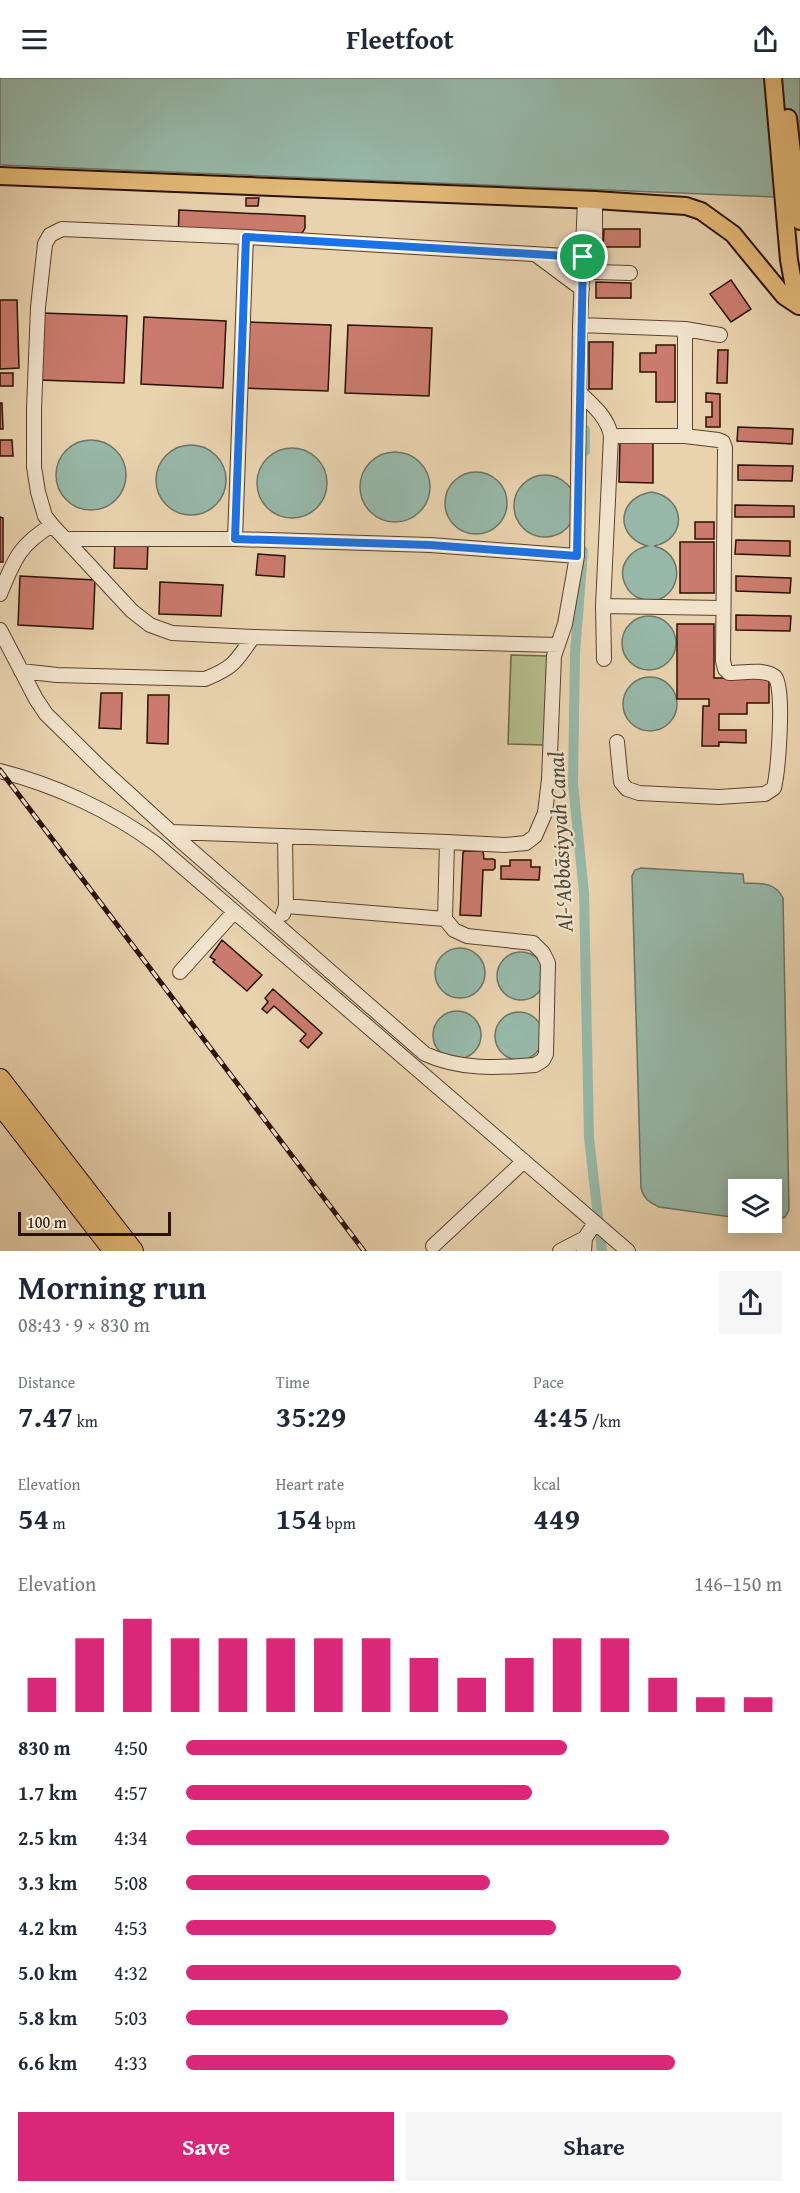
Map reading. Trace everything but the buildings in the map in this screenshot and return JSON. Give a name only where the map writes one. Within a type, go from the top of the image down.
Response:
[{"type":"highway","points":[[0,1079],[63,1173],[94,1214],[114,1251]]},
{"type":"highway","points":[[0,1104],[63,1173]]},
{"type":"highway","points":[[94,1214],[133,1251]]},
{"type":"main road","points":[[773,78],[794,224]]},
{"type":"main road","points":[[783,78],[794,224],[790,271],[800,301]]},
{"type":"main road","points":[[0,176],[590,200],[686,206],[701,211],[733,234],[784,296],[800,301]]},
{"type":"street","points":[[172,832],[505,845],[526,843],[535,836],[545,813],[548,790],[554,656],[565,624],[577,556],[580,325],[583,257],[590,200]]},
{"type":"street","points":[[590,200],[595,272],[630,273]]},
{"type":"street","points":[[558,645],[253,637],[172,633],[150,625],[132,611],[45,516],[34,467],[38,307],[45,244],[50,235],[62,230],[246,237],[583,257]]},
{"type":"street","points":[[235,539],[246,237]]},
{"type":"street","points":[[535,254],[582,289]]},
{"type":"street","points":[[580,325],[685,329],[720,335]]},
{"type":"street","points":[[685,329],[685,436]]},
{"type":"street","points":[[580,393],[604,418],[610,427],[611,436],[603,606],[604,659]]},
{"type":"street","points":[[611,436],[685,436],[723,442],[725,448],[723,661],[729,673],[765,672],[774,676],[778,682],[780,722],[774,788],[765,794],[719,796],[639,793],[627,789],[621,782],[617,742]]},
{"type":"street","points":[[0,594],[14,560],[32,537],[52,525]]},
{"type":"street","points":[[65,539],[235,539],[430,545],[577,556]]},
{"type":"street","points":[[603,606],[722,608]]},
{"type":"street","points":[[0,630],[46,714],[103,770],[172,832],[425,1054],[440,1061],[471,1067],[535,1065],[543,1060],[546,1054],[548,963],[543,953],[533,943],[467,936],[454,930],[445,919],[447,842]]},
{"type":"street","points":[[21,671],[57,675],[205,679],[235,664],[253,637]]},
{"type":"street","points":[[0,771],[45,785],[135,829],[156,844],[625,1249]]},
{"type":"street","points":[[279,925],[286,906],[285,836]]},
{"type":"street","points":[[286,906],[445,919]]},
{"type":"street","points":[[180,972],[234,912]]},
{"type":"street","points":[[433,1246],[524,1161]]},
{"type":"street","points":[[560,1251],[585,1244],[596,1224]]},
{"type":"green space","points":[[511,655],[547,656],[544,745],[508,744]]},
{"type":"shaded area","points":[[0,78],[800,78],[800,198],[0,165]]},
{"type":"shaded area","points":[[91,440],[104,443],[116,450],[123,462],[126,475],[123,488],[116,500],[104,507],[91,510],[78,507],[66,500],[59,488],[56,475],[59,462],[66,450],[78,443]]},
{"type":"shaded area","points":[[191,445],[204,448],[216,455],[223,467],[226,480],[223,493],[216,505],[204,512],[191,515],[178,512],[166,505],[159,493],[156,480],[159,467],[166,455],[178,448]]},
{"type":"shaded area","points":[[292,448],[305,451],[317,458],[324,470],[327,483],[324,496],[317,508],[305,515],[292,518],[279,515],[267,508],[260,496],[257,483],[260,470],[267,458],[279,451]]},
{"type":"shaded area","points":[[395,452],[408,455],[420,462],[427,474],[430,487],[427,500],[420,512],[408,519],[395,522],[382,519],[370,512],[363,500],[360,487],[363,474],[370,462],[382,455]]},
{"type":"shaded area","points":[[476,472],[493,477],[498,481],[502,486],[507,503],[502,520],[498,525],[493,529],[476,534],[459,529],[454,525],[450,520],[445,503],[450,486],[454,481],[459,477]]},
{"type":"shaded area","points":[[545,475],[562,480],[567,484],[571,489],[576,506],[571,523],[567,528],[562,532],[545,537],[528,532],[523,528],[519,523],[514,506],[519,489],[523,484],[528,480]]},
{"type":"shaded area","points":[[652,492],[671,502],[677,510],[678,519],[673,535],[665,542],[654,546],[666,552],[674,560],[677,570],[676,580],[664,597],[654,600],[636,597],[628,589],[623,577],[624,565],[630,555],[647,546],[636,541],[629,534],[625,526],[626,509],[640,495]]},
{"type":"shaded area","points":[[644,616],[654,616],[664,620],[672,628],[676,643],[672,658],[664,666],[654,670],[644,670],[634,666],[626,658],[622,648],[622,638],[626,628],[634,620]]},
{"type":"shaded area","points":[[645,677],[655,677],[665,681],[673,689],[677,704],[673,719],[665,727],[655,731],[645,731],[635,727],[627,719],[623,709],[623,699],[627,689],[635,681]]},
{"type":"shaded area","points":[[641,868],[743,874],[744,883],[771,886],[783,898],[789,1210],[785,1217],[782,1218],[782,1179],[728,1179],[728,1217],[659,1207],[647,1200],[642,1192],[632,876],[635,870]]},
{"type":"shaded area","points":[[460,948],[469,950],[480,959],[485,973],[483,982],[474,993],[460,998],[451,996],[440,987],[435,973],[437,964],[446,953]]},
{"type":"shaded area","points":[[516,952],[526,952],[538,959],[545,971],[545,981],[538,993],[526,1000],[516,1000],[501,989],[497,981],[497,971],[508,956]]},
{"type":"shaded area","points":[[452,1011],[462,1011],[474,1018],[481,1030],[481,1040],[474,1052],[462,1059],[452,1059],[437,1048],[433,1040],[433,1030],[444,1015]]},
{"type":"shaded area","points":[[514,1012],[524,1012],[539,1022],[543,1036],[542,1045],[533,1056],[524,1060],[514,1060],[499,1050],[495,1041],[495,1031],[505,1016]]},
{"type":"waterway","name":"Al-ʿAbbāsiyyah Canal","points":[[585,430],[585,451]]},
{"type":"waterway","name":"Al-ʿAbbāsiyyah Canal","points":[[583,551],[575,653],[573,784],[584,893],[589,1138],[602,1251]]},
{"type":"railway","points":[[0,770],[364,1251]]},
{"type":"route","points":[[246,237],[583,257],[577,556],[430,545],[235,539],[246,237]]}]
